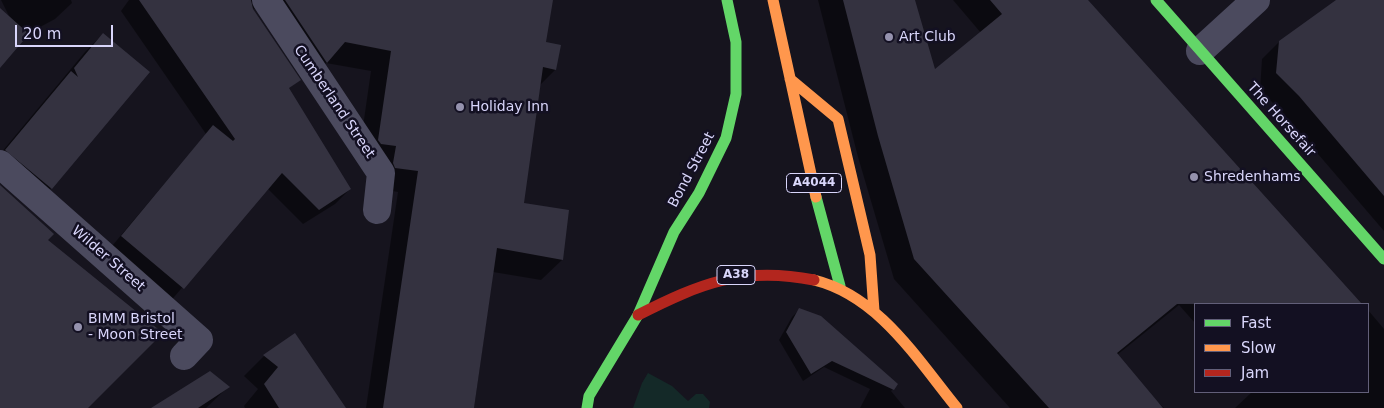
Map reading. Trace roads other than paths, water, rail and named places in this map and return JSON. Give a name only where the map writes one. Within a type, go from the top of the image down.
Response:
[{"type":"main road","name":"Bond Street","points":[[587,408],[589,396],[638,315],[674,232],[699,193],[726,138],[736,94],[736,42],[726,0]]},
{"type":"main road","name":"A4044","points":[[773,0],[819,208],[840,286]]},
{"type":"main road","name":"The Horsefair","points":[[1156,0],[1384,259]]},
{"type":"main road","points":[[790,80],[838,119],[870,255],[874,311]]},
{"type":"main road","name":"A38","points":[[638,315],[678,294],[708,282],[742,274],[788,273],[840,286],[874,311],[957,408]]},
{"type":"street","name":"Cumberland Street","points":[[266,0],[381,173],[377,210]]},
{"type":"street","points":[[1200,51],[1256,0]]},
{"type":"street","name":"Wilder Street","points":[[0,164],[199,340],[184,356]]},
{"type":"place","name":"Art Club","points":[[889,37]]},
{"type":"place","name":"Holiday Inn","points":[[460,107]]},
{"type":"place","name":"Shredenhams","points":[[1194,177]]},
{"type":"place","name":"BIMM Bristol - Moon Street","points":[[78,327]]}]
